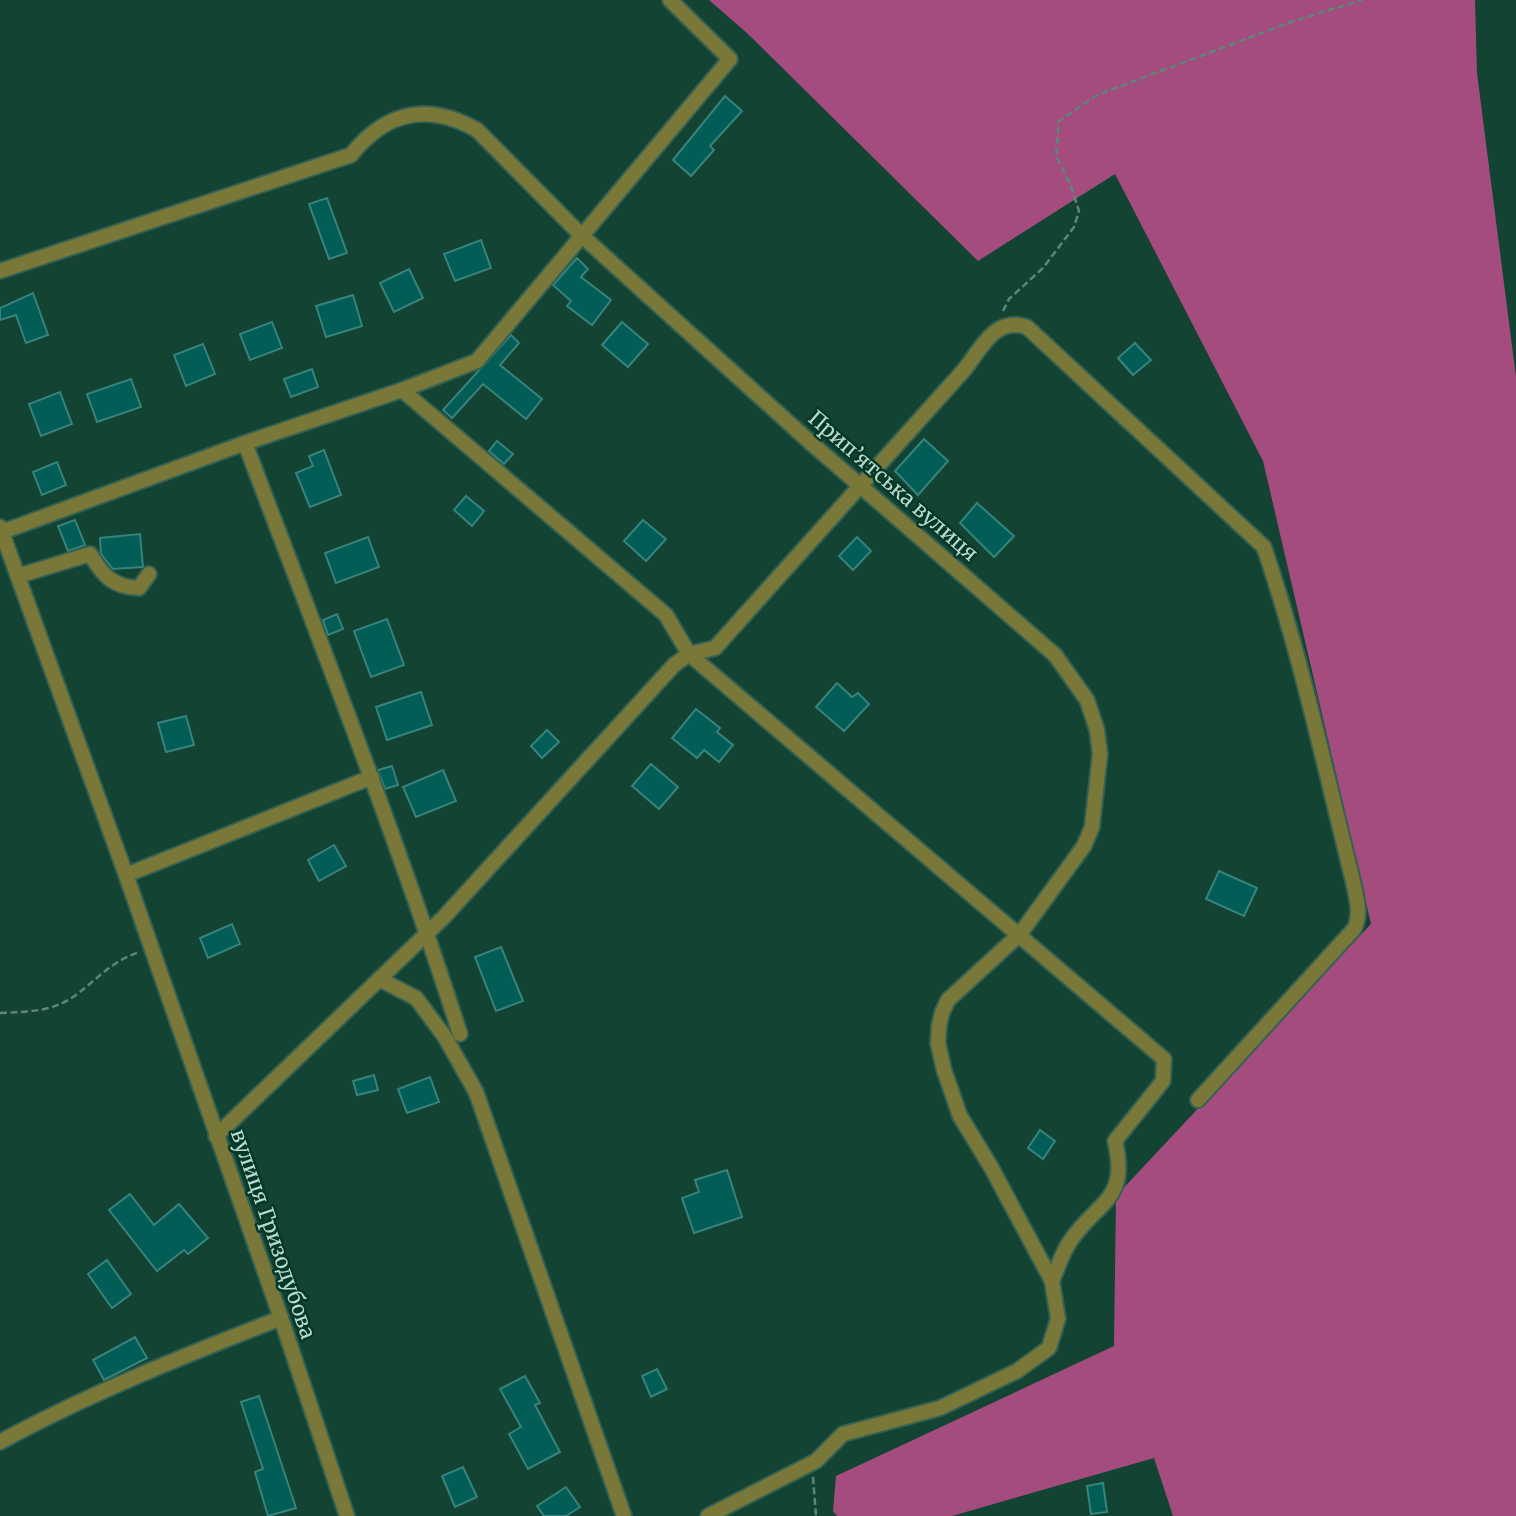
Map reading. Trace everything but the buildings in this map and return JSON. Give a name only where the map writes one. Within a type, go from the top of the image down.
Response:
[{"type":"street","points":[[1,529],[402,390],[477,361],[730,59],[670,0]]},
{"type":"street","name":"Прип’ятська вулиця","points":[[0,271],[351,155],[367,136],[400,117],[427,112],[459,119],[477,130],[581,235],[860,487],[1055,655],[1087,700],[1097,730],[1100,754],[1092,827],[1084,846],[1020,934],[948,1000],[942,1013],[938,1043],[960,1116],[1052,1280]]},
{"type":"street","points":[[216,1136],[444,917],[674,665],[689,654],[715,648],[964,370],[993,333],[1004,326],[1016,324],[1027,327],[1264,547],[1297,655],[1353,881],[1358,922],[1354,929],[1198,1100]]},
{"type":"street","points":[[402,390],[666,615],[689,654],[1164,1059],[1163,1081],[1115,1141],[1120,1162],[1117,1188],[1070,1241],[1052,1280],[1058,1319],[1049,1348],[1017,1371],[940,1408],[843,1434],[816,1461],[708,1516]]},
{"type":"street","points":[[245,443],[372,777],[428,932],[460,1034]]},
{"type":"street","name":"вулиця Гризодубова","points":[[1,529],[6,553],[18,576],[152,949],[347,1516]]},
{"type":"street","points":[[18,576],[90,554],[101,572],[122,588],[139,589],[149,574]]},
{"type":"street","points":[[126,875],[372,777]]},
{"type":"street","points":[[379,979],[416,998],[445,1037],[476,1092],[624,1516]]},
{"type":"street","points":[[0,1442],[177,1358],[281,1318]]},
{"type":"path","points":[[993,333],[1009,299],[1043,268],[1074,227],[1079,211],[1070,183],[1056,156],[1059,121],[1097,95],[1291,22],[1362,0]]},
{"type":"path","points":[[0,1013],[47,1009],[72,998],[114,963],[131,954],[152,949]]},
{"type":"path","points":[[816,1461],[813,1475],[816,1516]]},
{"type":"shaded area","points":[[709,0],[1475,0],[1477,73],[1516,377],[1516,1516],[1173,1516],[1154,1458],[952,1516],[837,1516],[833,1511],[836,1476],[1114,1346],[1116,1196],[1371,924],[1263,461],[1115,174],[978,261],[748,34]]}]
